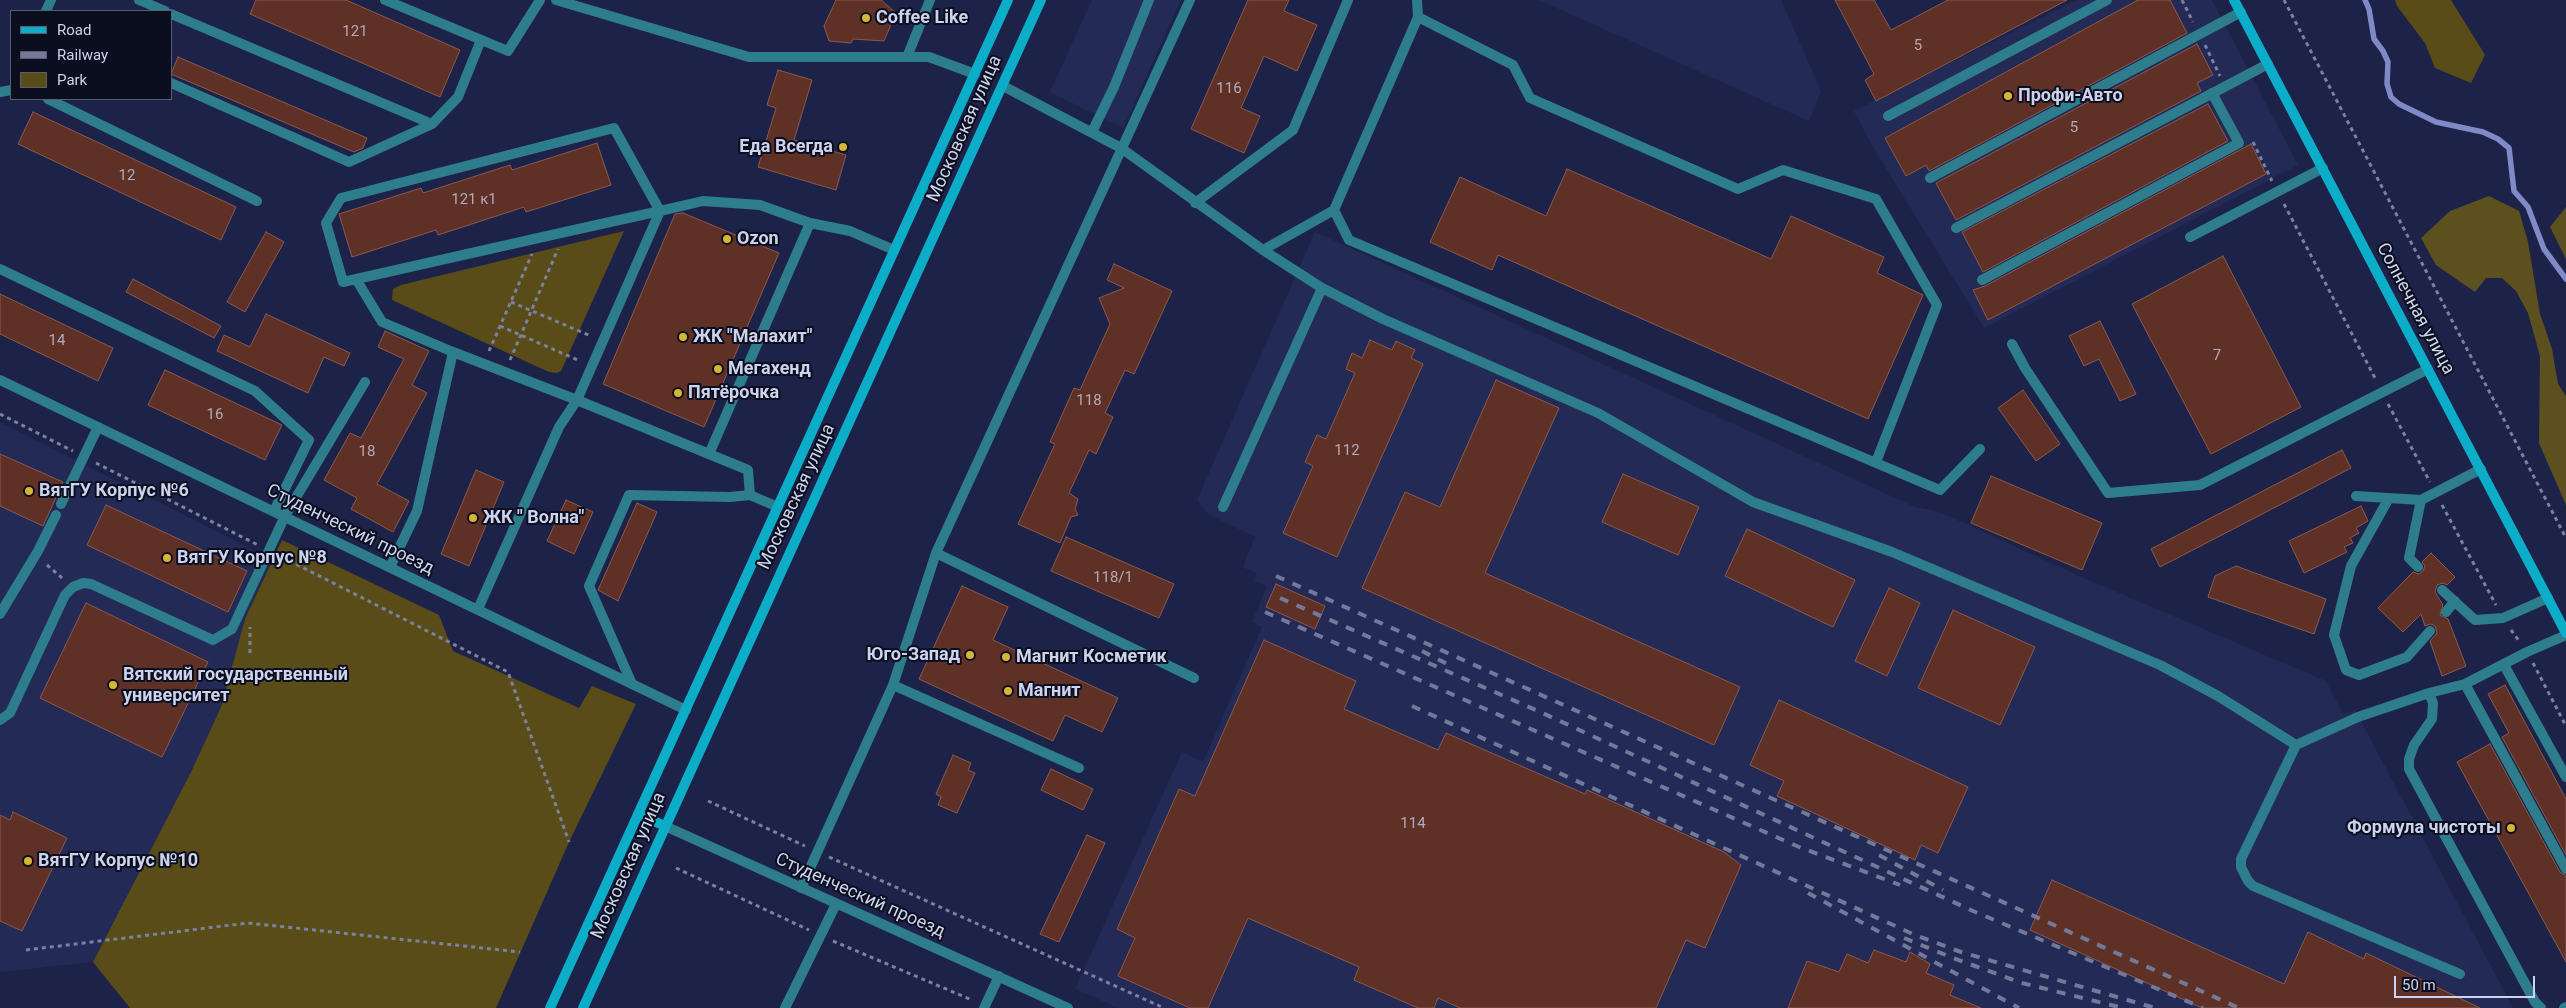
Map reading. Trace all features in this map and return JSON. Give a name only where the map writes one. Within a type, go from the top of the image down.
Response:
[{"type":"main road","name":"Московская улица","points":[[550,1008],[1008,0]]},
{"type":"main road","name":"Московская улица","points":[[582,1008],[1041,0]]},
{"type":"main road","name":"Солнечная улица","points":[[2234,0],[2566,634]]},
{"type":"main road","name":"Студенческий проезд","points":[[638,814],[665,826]]},
{"type":"street","points":[[138,0],[163,10]]},
{"type":"street","points":[[385,0],[508,51],[540,0]]},
{"type":"street","points":[[556,0],[749,57],[929,57],[975,74]]},
{"type":"street","points":[[907,57],[930,0]]},
{"type":"street","points":[[1092,132],[1114,86],[1149,0]]},
{"type":"street","points":[[801,888],[893,685],[936,553],[1190,0]]},
{"type":"street","points":[[1195,203],[1293,130],[1348,0]]},
{"type":"street","points":[[1262,250],[1334,210],[1418,17],[1417,0]]},
{"type":"street","points":[[1888,116],[2107,0]]},
{"type":"street","points":[[1930,178],[2241,12]]},
{"type":"street","points":[[172,14],[432,124]]},
{"type":"street","points":[[1418,17],[1513,65],[1530,98],[1738,189],[1784,170],[1876,200],[1937,305],[1876,462]]},
{"type":"street","points":[[172,83],[349,162],[432,124],[458,98],[481,40]]},
{"type":"street","points":[[1956,228],[2268,64]]},
{"type":"street","points":[[1003,86],[1121,148],[1262,250],[1322,288],[1383,319],[1591,410],[1753,502],[1892,552],[2160,665],[2218,696],[2296,744]]},
{"type":"street","points":[[1982,280],[2239,143],[2212,93]]},
{"type":"street","points":[[50,100],[257,201]]},
{"type":"street","points":[[660,211],[614,128],[342,198],[326,223],[343,282],[660,211],[703,201],[760,204],[810,223],[850,231],[894,250]]},
{"type":"street","points":[[2190,238],[2322,168]]},
{"type":"street","points":[[1334,210],[1349,240],[1940,490],[1980,450]]},
{"type":"street","points":[[478,609],[559,427],[576,400],[660,211]]},
{"type":"street","points":[[708,454],[810,223]]},
{"type":"street","points":[[0,269],[255,391],[308,440],[274,511]]},
{"type":"street","points":[[356,279],[382,322],[748,470],[750,495]]},
{"type":"street","points":[[1223,507],[1322,288]]},
{"type":"street","points":[[2012,344],[2025,368],[2108,493],[2200,485],[2428,369]]},
{"type":"street","points":[[390,567],[417,511],[454,352]]},
{"type":"street","name":"Студенческий проезд","points":[[0,380],[686,710]]},
{"type":"street","points":[[0,720],[10,713],[65,595],[73,587],[84,583],[91,584],[213,640],[232,628],[285,516],[365,382]]},
{"type":"street","points":[[61,504],[98,427]]},
{"type":"street","points":[[2356,496],[2421,500],[2481,470]]},
{"type":"street","points":[[632,684],[589,586],[629,495],[730,497],[750,495],[778,508]]},
{"type":"street","points":[[2389,498],[2351,566],[2334,635],[2346,670],[2359,675],[2407,657],[2430,631]]},
{"type":"street","points":[[2418,567],[2409,558],[2421,500]]},
{"type":"street","points":[[0,614],[38,551],[56,514]]},
{"type":"street","points":[[936,553],[1194,678]]},
{"type":"street","points":[[2442,590],[2475,620],[2502,618],[2548,598]]},
{"type":"street","points":[[2446,612],[2455,601]]},
{"type":"street","points":[[2460,974],[2253,886],[2240,867],[2241,859],[2296,744],[2358,717],[2429,693],[2466,684],[2526,652],[2566,634]]},
{"type":"street","points":[[2504,665],[2566,777]]},
{"type":"street","points":[[2466,684],[2566,868]]},
{"type":"street","points":[[893,685],[1079,768]]},
{"type":"street","points":[[2429,693],[2433,702],[2432,718],[2414,744],[2409,760],[2409,769],[2535,1002],[2541,1008]]},
{"type":"street","name":"Студенческий проезд","points":[[665,826],[1068,1008]]},
{"type":"street","points":[[785,1008],[836,904]]},
{"type":"street","points":[[984,1008],[999,976]]},
{"type":"path","points":[[2182,0],[2225,86]]},
{"type":"path","points":[[2284,0],[2566,538]]},
{"type":"path","points":[[2252,139],[2382,392],[2502,618],[2526,652],[2566,726]]},
{"type":"path","points":[[505,372],[565,232]]},
{"type":"path","points":[[484,364],[539,238]]},
{"type":"path","points":[[511,302],[602,341]]},
{"type":"path","points":[[500,326],[591,366]]},
{"type":"path","points":[[0,414],[508,672],[570,842]]},
{"type":"path","points":[[48,565],[73,587]]},
{"type":"path","points":[[708,802],[1164,1008]]},
{"type":"path","points":[[26,950],[248,923],[520,952]]},
{"type":"shaded area","points":[[1092,0],[1181,0],[1123,128],[1050,92]]},
{"type":"shaded area","points":[[1539,0],[1781,0],[1821,91],[1809,121]]},
{"type":"shaded area","points":[[2076,0],[2212,0],[2298,165],[1984,328],[1873,147],[1854,111]]},
{"type":"shaded area","points":[[2489,196],[2519,211],[2528,242],[2540,314],[2552,349],[2558,384],[2566,396],[2566,505],[2539,443],[2540,356],[2528,313],[2516,291],[2502,278],[2486,278],[2475,292],[2436,265],[2421,238],[2450,211]]},
{"type":"shaded area","points":[[2566,207],[2566,259],[2550,227]]},
{"type":"shaded area","points":[[1315,232],[1915,507],[1933,510],[1964,523],[2079,576],[2326,681],[2343,714],[2355,710],[2513,1008],[1118,1008],[1075,989],[1182,752],[1203,762],[1262,627],[1252,622],[1267,586],[1254,580],[1257,574],[1243,567],[1255,537],[1208,514],[1197,500]]},
{"type":"shaded area","name":"Вятский государственный университет","points":[[0,422],[273,560],[245,619],[221,707],[191,772],[93,962],[0,972]]},
{"type":"green space","points":[[2395,0],[2451,0],[2485,55],[2471,83],[2435,68],[2425,43],[2397,6]]},
{"type":"green space","points":[[624,231],[561,371],[557,373],[549,372],[392,300],[393,289],[401,285]]},
{"type":"green space","points":[[282,540],[439,615],[453,651],[579,708],[592,686],[636,704],[569,842],[496,1008],[130,1008],[93,962],[191,772],[221,707],[245,619]]},
{"type":"building","points":[[256,0],[346,0],[460,50],[440,97],[250,14]]},
{"type":"building","points":[[836,0],[881,0],[896,13],[884,41],[853,39],[851,43],[829,41],[824,26]]},
{"type":"building","points":[[1248,0],[1289,0],[1284,11],[1317,25],[1297,71],[1264,56],[1241,108],[1260,116],[1244,153],[1191,129]]},
{"type":"building","points":[[1835,0],[1874,0],[1891,30],[1948,0],[2067,0],[1876,101],[1865,80],[1874,74]]},
{"type":"building","name":"Профи-Авто","points":[[2138,0],[2170,0],[2187,33],[1929,171],[1926,165],[1906,176],[1885,138]]},
{"type":"building","points":[[2197,44],[2213,75],[2197,83],[2201,91],[1956,220],[1936,183]]},
{"type":"building","points":[[178,57],[367,138],[363,148],[354,152],[172,74]]},
{"type":"building","points":[[778,70],[812,80],[794,140],[846,155],[836,190],[758,167],[776,108],[767,105]]},
{"type":"building","points":[[2208,104],[2228,141],[1983,272],[1962,232]]},
{"type":"building","points":[[33,112],[236,207],[221,240],[18,144]]},
{"type":"building","points":[[597,143],[611,185],[526,212],[524,207],[438,235],[436,230],[352,257],[339,214],[421,188],[423,193],[510,165],[512,170]]},
{"type":"building","points":[[2251,144],[2266,174],[1988,320],[1973,290],[1985,286]]},
{"type":"building","points":[[1567,169],[1771,259],[1791,216],[1884,257],[1877,273],[1923,295],[1868,419],[1498,255],[1492,270],[1430,242],[1460,177],[1546,216]]},
{"type":"building","name":"ЖК \"Малахит\"","points":[[683,213],[779,253],[704,427],[603,384],[675,214]]},
{"type":"building","points":[[266,232],[284,242],[245,312],[227,302]]},
{"type":"building","points":[[2223,256],[2301,407],[2211,454],[2132,304]]},
{"type":"building","points":[[1114,264],[1172,291],[1134,374],[1125,370],[1105,413],[1113,417],[1096,454],[1089,450],[1069,493],[1078,499],[1075,509],[1078,515],[1071,517],[1060,543],[1018,524],[1055,444],[1050,442],[1074,388],[1080,390],[1110,324],[1099,298],[1124,288],[1107,280]]},
{"type":"building","points":[[133,279],[221,326],[214,338],[126,292]]},
{"type":"building","points":[[0,294],[113,348],[98,381],[0,334]]},
{"type":"building","points":[[266,314],[350,353],[344,366],[324,357],[308,393],[217,351],[224,335],[250,347]]},
{"type":"building","points":[[2100,321],[2136,394],[2120,401],[2099,359],[2084,366],[2069,336]]},
{"type":"building","points":[[385,331],[429,351],[412,385],[427,393],[377,484],[409,501],[393,532],[351,509],[357,498],[324,480],[350,433],[361,438],[404,359],[378,347]]},
{"type":"building","points":[[1370,340],[1392,350],[1396,341],[1415,350],[1411,358],[1423,364],[1337,557],[1283,533],[1313,466],[1305,462],[1317,435],[1326,439],[1355,373],[1346,369],[1352,353],[1362,358]]},
{"type":"building","points":[[165,370],[282,425],[265,460],[148,405]]},
{"type":"building","points":[[1496,380],[1559,408],[1485,573],[1740,687],[1714,745],[1362,588],[1405,492],[1440,507]]},
{"type":"building","points":[[2023,390],[2060,444],[2036,461],[1998,408]]},
{"type":"building","points":[[2342,450],[2351,468],[2160,567],[2151,549]]},
{"type":"building","name":"ВятГУ Корпус №6","points":[[0,454],[63,482],[43,526],[0,506]]},
{"type":"building","name":"ЖК \" Волна\"","points":[[476,470],[504,482],[469,566],[441,554]]},
{"type":"building","points":[[1623,474],[1699,507],[1678,555],[1602,522]]},
{"type":"building","points":[[1991,476],[2102,523],[2082,570],[1971,523]]},
{"type":"building","points":[[566,500],[593,512],[574,554],[547,541]]},
{"type":"building","points":[[637,503],[657,512],[618,601],[598,590]]},
{"type":"building","name":"ВятГУ Корпус №8","points":[[106,505],[247,571],[228,612],[87,545]]},
{"type":"building","points":[[2361,506],[2368,521],[2356,528],[2359,533],[2350,538],[2353,543],[2344,547],[2347,552],[2304,573],[2289,541]]},
{"type":"building","points":[[1747,529],[1855,580],[1833,627],[1725,576]]},
{"type":"building","points":[[1066,537],[1174,584],[1159,618],[1051,571]]},
{"type":"building","points":[[2431,553],[2455,577],[2447,585],[2443,583],[2437,585],[2435,592],[2443,605],[2440,615],[2448,619],[2466,666],[2442,676],[2430,641],[2437,633],[2435,626],[2431,624],[2425,626],[2421,614],[2403,632],[2378,608],[2413,572],[2419,574],[2423,571],[2425,566],[2422,562]]},
{"type":"building","points":[[2236,566],[2326,599],[2314,634],[2208,597],[2215,576]]},
{"type":"building","points":[[1276,584],[1325,606],[1315,629],[1266,607]]},
{"type":"building","points":[[962,586],[1008,607],[993,640],[1118,698],[1102,732],[1065,715],[1053,741],[919,679]]},
{"type":"building","points":[[1889,588],[1920,603],[1887,676],[1855,661]]},
{"type":"building","points":[[86,603],[208,662],[162,757],[40,698]]},
{"type":"building","points":[[1953,610],[2035,647],[2000,725],[1918,688]]},
{"type":"building","points":[[1264,640],[1356,681],[1344,709],[1438,750],[1446,733],[1585,794],[1587,790],[1724,852],[1741,865],[1705,948],[1686,940],[1656,1008],[1460,1008],[1438,998],[1434,1008],[1418,1008],[1354,980],[1359,967],[1248,918],[1208,1008],[1190,1008],[1118,976],[1135,938],[1117,929],[1179,789],[1195,796]]},
{"type":"building","points":[[2505,685],[2566,799],[2566,855],[2502,737],[2509,733],[2488,694]]},
{"type":"building","points":[[1779,700],[1968,787],[1938,853],[1921,845],[1915,860],[1777,796],[1784,781],[1750,765]]},
{"type":"building","name":"Формула чистоты","points":[[2490,744],[2560,872],[2566,876],[2566,962],[2457,762]]},
{"type":"building","points":[[953,755],[971,763],[968,770],[975,773],[957,813],[938,805],[941,797],[936,794]]},
{"type":"building","points":[[1051,769],[1093,789],[1083,810],[1041,790]]},
{"type":"building","name":"ВятГУ Корпус №10","points":[[13,812],[67,838],[22,931],[0,921],[0,815],[10,820]]},
{"type":"building","points":[[1087,835],[1105,843],[1059,942],[1040,934]]},
{"type":"building","points":[[2052,880],[2284,984],[2308,932],[2364,959],[2366,953],[2480,1008],[2202,1008],[2030,930]]},
{"type":"building","points":[[1874,950],[1906,962],[1910,952],[1930,964],[1926,973],[1954,985],[1950,995],[1981,1008],[1788,1008],[1807,961],[1839,972],[1847,954],[1868,963]]},
{"type":"waterway","points":[[2365,0],[2369,9],[2374,39],[2388,62],[2387,84],[2391,97],[2399,104],[2436,122],[2483,132],[2498,139],[2509,148],[2514,191],[2528,207],[2544,249],[2566,279]]},
{"type":"railway","points":[[1276,576],[2239,1008]]},
{"type":"railway","points":[[1280,598],[1538,711],[1973,911],[2203,1008]]},
{"type":"railway","points":[[1265,612],[1799,847],[1900,885]]},
{"type":"railway","points":[[1422,651],[1453,667]]},
{"type":"railway","points":[[1412,706],[1915,935],[1961,952],[2155,1008]]},
{"type":"railway","points":[[1879,855],[1943,890]]},
{"type":"railway","points":[[1808,893],[2019,1008]]},
{"type":"railway","points":[[1904,938],[2022,983],[2123,1008]]},
{"type":"place","name":"Coffee Like","points":[[866,18]]},
{"type":"place","name":"Профи-Авто","points":[[2008,96]]},
{"type":"place","name":"Еда Всегда","points":[[843,147]]},
{"type":"place","name":"Ozon","points":[[727,239]]},
{"type":"place","name":"ЖК \"Малахит\"","points":[[683,337]]},
{"type":"place","name":"Мегахенд","points":[[718,369]]},
{"type":"place","name":"Пятёрочка","points":[[678,393]]},
{"type":"place","name":"ВятГУ Корпус №6","points":[[29,491]]},
{"type":"place","name":"ЖК \" Волна\"","points":[[473,518]]},
{"type":"place","name":"ВятГУ Корпус №8","points":[[167,558]]},
{"type":"place","name":"Юго-Запад","points":[[970,655]]},
{"type":"place","name":"Магнит Косметик","points":[[1006,657]]},
{"type":"place","name":"Вятский государственный университет","points":[[113,685]]},
{"type":"place","name":"Магнит","points":[[1008,691]]},
{"type":"place","name":"Формула чистоты","points":[[2511,828]]},
{"type":"place","name":"ВятГУ Корпус №10","points":[[28,861]]}]
